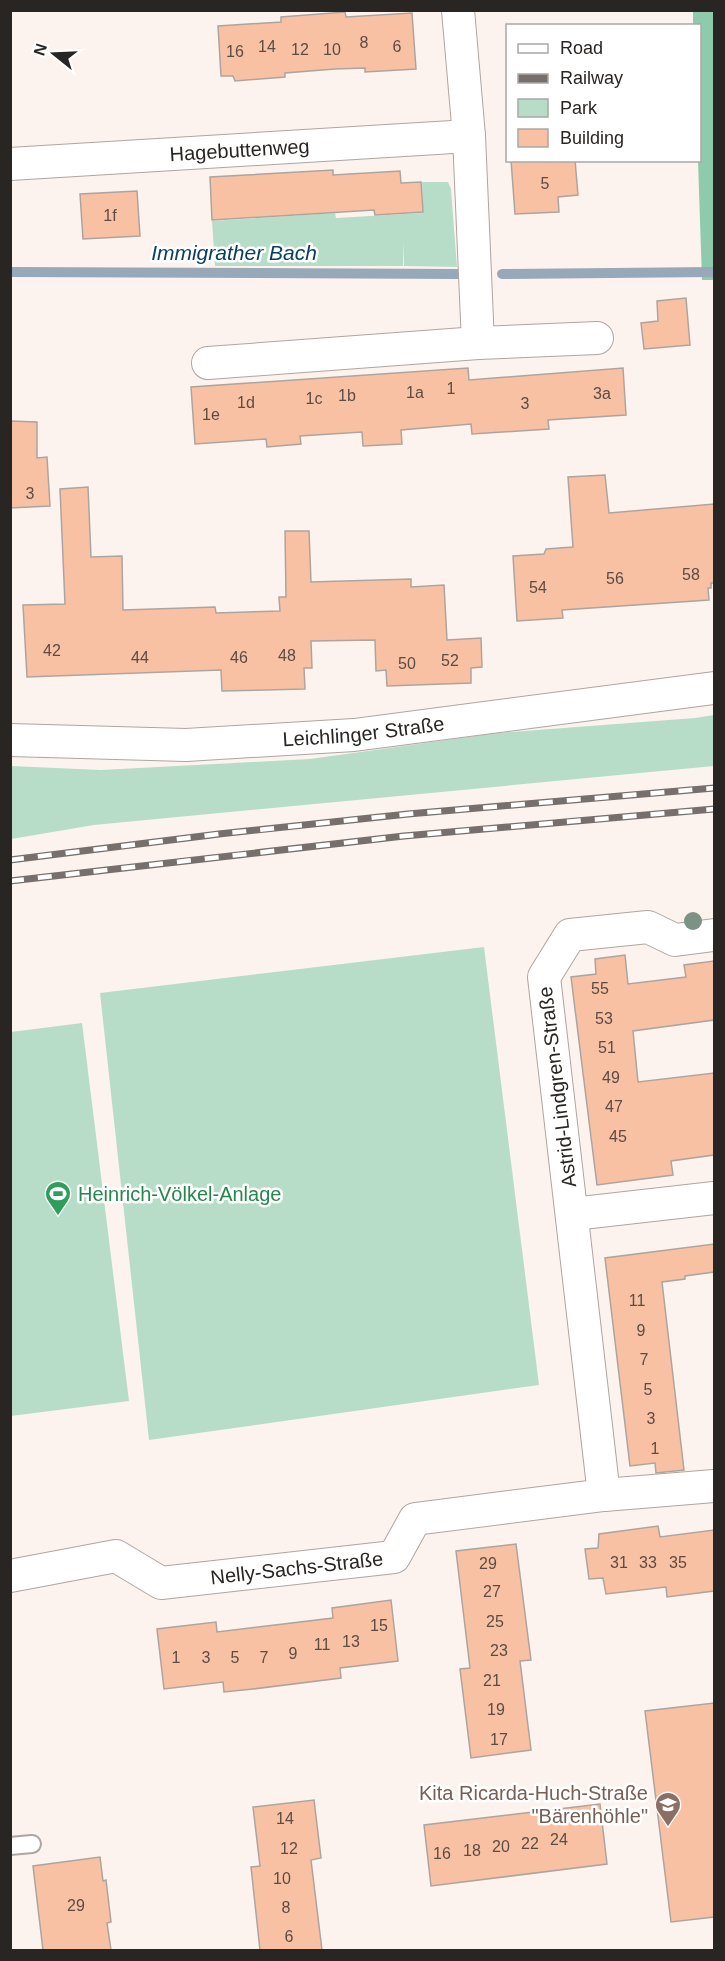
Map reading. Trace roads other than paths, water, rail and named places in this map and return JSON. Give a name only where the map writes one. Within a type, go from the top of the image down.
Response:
[{"type":"street","points":[[458,10],[469,136],[478,343]]},
{"type":"street","name":"Hagebuttenweg","points":[[10,164],[469,136]]},
{"type":"street","points":[[208,363],[478,343],[597,338]]},
{"type":"street","name":"Leichlinger Straße","points":[[10,740],[186,745],[354,735],[714,688]]},
{"type":"street","name":"Astrid-Lindgren-Straße","points":[[604,1496],[544,977],[570,936],[648,927],[675,940],[714,934]]},
{"type":"street","name":"Astrid-Lindgren-Straße","points":[[573,1214],[714,1198]]},
{"type":"street","name":"Nelly-Sachs-Straße","points":[[10,1576],[116,1556],[161,1583],[394,1557],[415,1519],[604,1496],[714,1486]]},
{"type":"lane","points":[[10,1846],[32,1844]]},
{"type":"waterway","name":"Immigrather Bach","points":[[10,272],[458,274]]},
{"type":"waterway","name":"Immigrather Bach","points":[[502,274],[714,272]]},
{"type":"railway","points":[[10,860],[219,834],[408,814],[714,788]]},
{"type":"railway","points":[[10,881],[404,836],[714,809]]},
{"type":"place","name":"Heinrich-Völkel-Anlage","points":[[58,1217]]},
{"type":"place","name":"Kita Ricarda-Huch-Straße \"Bärenhöhle\"","points":[[668,1828]]}]
